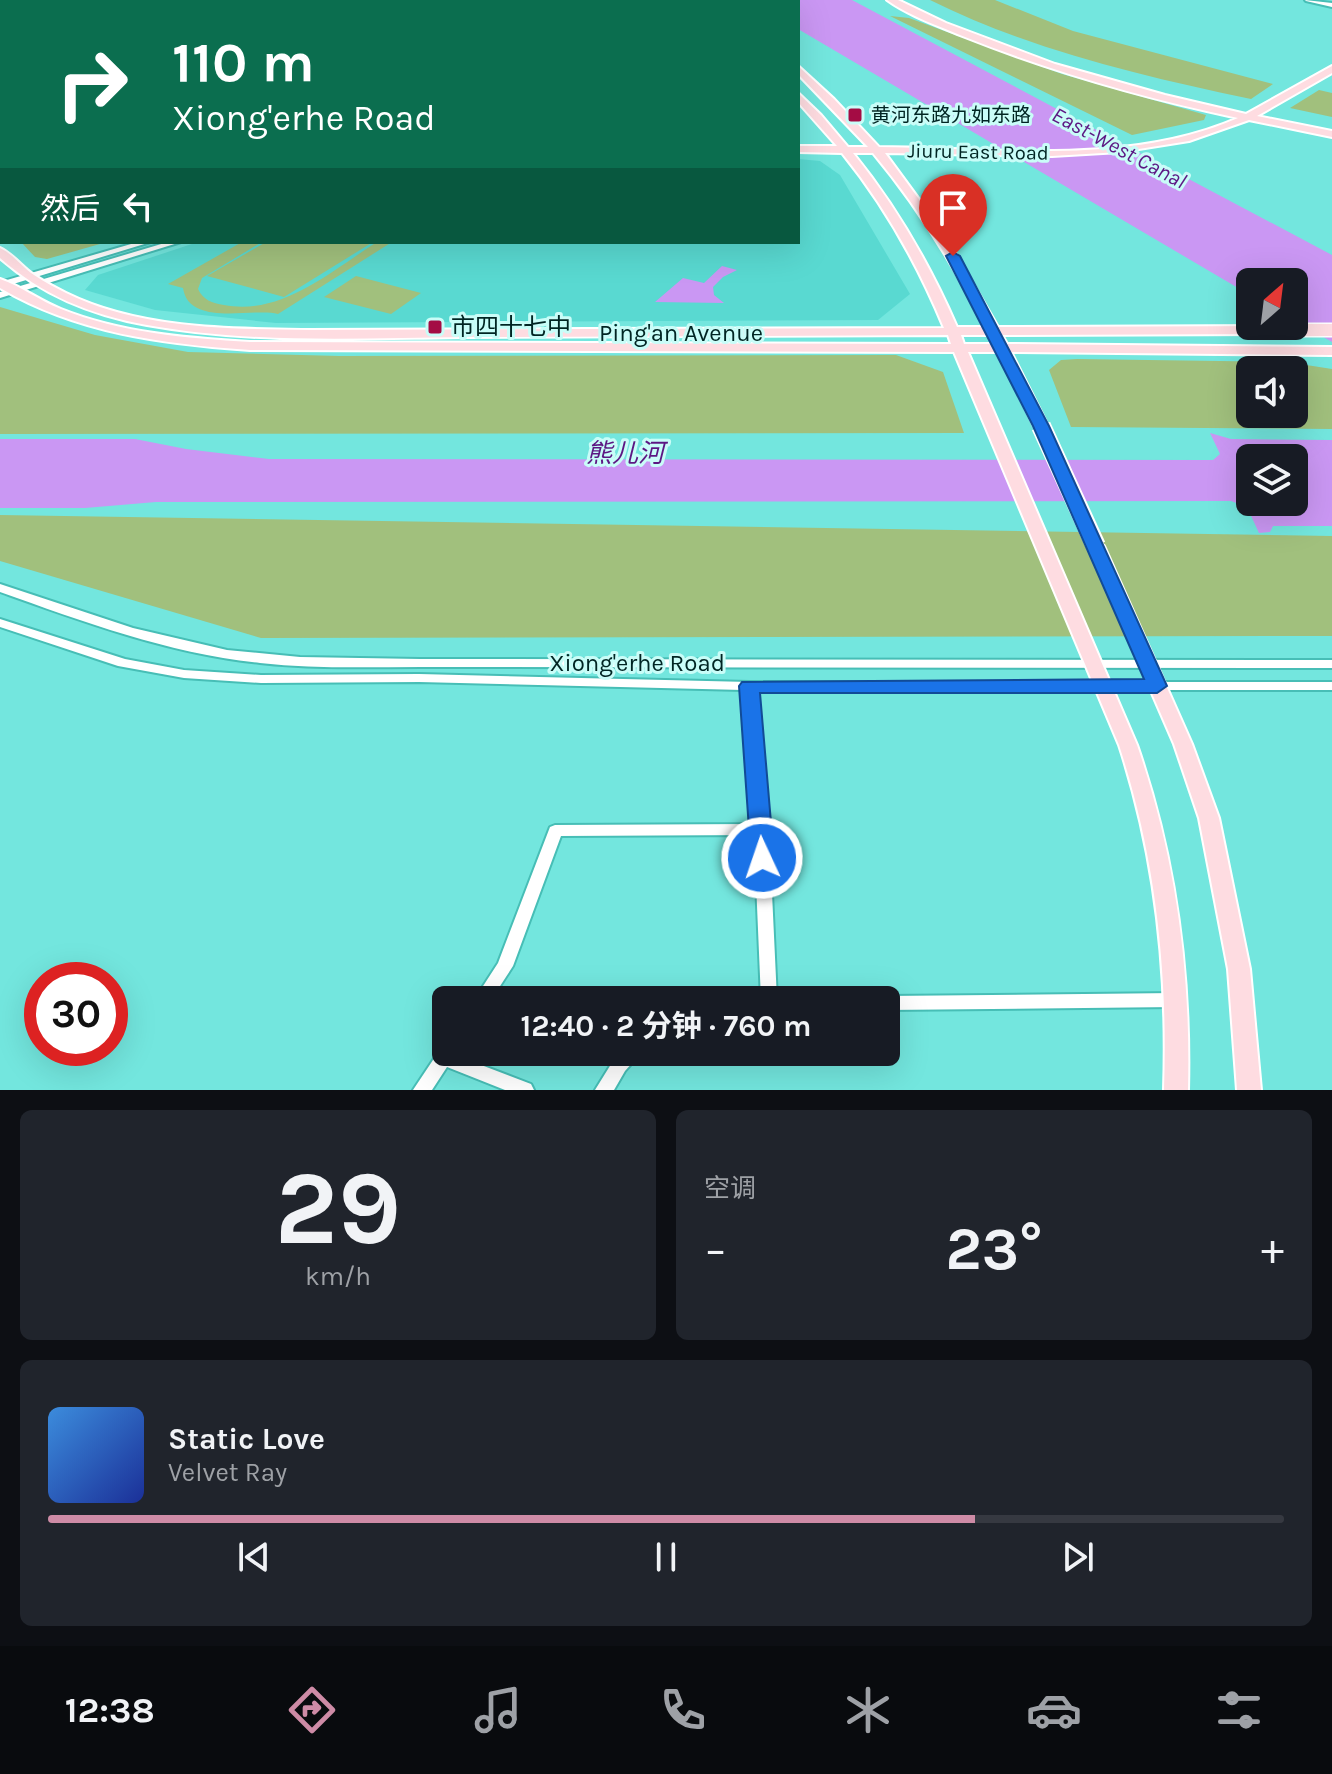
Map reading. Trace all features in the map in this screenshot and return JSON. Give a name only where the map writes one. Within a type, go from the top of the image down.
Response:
[{"type":"main road","points":[[891,0],[953,30],[1031,59],[1127,88],[1257,114],[1332,125]]},
{"type":"main road","points":[[913,0],[969,27],[1034,51],[1332,134]]},
{"type":"main road","points":[[800,71],[879,152],[945,244],[1041,426],[1096,546],[1199,783],[1218,850],[1239,969],[1249,1090]]},
{"type":"main road","name":"Jiuru East Road","points":[[800,150],[1091,154],[1149,146],[1213,135],[1332,72]]},
{"type":"main road","points":[[800,98],[848,151],[919,258],[954,332],[1142,782],[1173,959],[1176,1090]]},
{"type":"main road","name":"Ping'an Avenue","points":[[0,252],[34,281],[71,299],[128,316],[190,327],[258,333],[1332,330]]},
{"type":"main road","name":"Ping'an Avenue","points":[[3,288],[50,309],[110,328],[177,340],[234,345],[1329,351]]},
{"type":"street","points":[[1308,0],[1332,5]]},
{"type":"street","points":[[34,281],[133,244],[147,247]]},
{"type":"street","points":[[3,288],[147,247]]},
{"type":"street","name":"Xiong'erhe Road","points":[[0,588],[106,625],[223,653],[420,671],[749,686],[1332,686]]},
{"type":"street","name":"Xiong'erhe Road","points":[[0,623],[123,663],[184,674],[261,679],[420,671],[1332,664]]},
{"type":"street","points":[[749,686],[761,829],[768,986]]},
{"type":"street","points":[[491,986],[505,966],[555,831],[761,829]]},
{"type":"street","points":[[900,1003],[1176,1000]]},
{"type":"street","points":[[422,1090],[438,1066]]},
{"type":"street","points":[[471,1066],[525,1090]]},
{"type":"street","points":[[604,1090],[619,1066]]},
{"type":"shaded area","points":[[800,159],[820,161],[840,175],[910,294],[878,320],[276,323],[155,310],[85,290],[98,275],[192,244],[800,244]]},
{"type":"green space","points":[[930,0],[995,0],[1073,31],[1273,84],[1251,99],[1169,81],[1047,47],[968,18]]},
{"type":"green space","points":[[890,16],[909,18],[1062,74],[1206,115],[1204,120],[1132,135]]},
{"type":"green space","points":[[1319,90],[1332,93],[1332,117],[1290,108]]},
{"type":"green space","points":[[23,244],[100,244],[47,259],[35,257]]},
{"type":"green space","points":[[238,244],[259,244],[202,278],[198,289],[208,300],[224,305],[245,307],[266,304],[286,298],[324,278],[374,244],[389,244],[278,314],[209,312],[197,308],[188,300],[183,288],[168,284]]},
{"type":"green space","points":[[263,244],[370,244],[284,297],[207,276]]},
{"type":"green space","points":[[356,276],[421,293],[391,314],[324,297]]},
{"type":"green space","points":[[0,307],[95,335],[188,352],[339,356],[896,355],[943,372],[964,433],[0,434]]},
{"type":"green space","points":[[1077,359],[1236,361],[1236,428],[1308,428],[1308,365],[1332,369],[1332,429],[1071,427],[1049,370],[1061,360]]},
{"type":"green space","points":[[0,515],[1332,536],[1332,636],[261,638],[0,561]]},
{"type":"water","name":"East-West Canal","points":[[800,0],[852,0],[1332,255],[1332,342],[1308,328],[1308,268],[1236,268],[1236,287],[800,30]]},
{"type":"water","points":[[722,266],[737,270],[713,287],[714,295],[724,303],[655,302],[683,278],[704,283]]},
{"type":"water","points":[[1210,433],[1231,439],[1332,440],[1332,526],[1273,526],[1270,532],[1259,533],[1251,516],[1308,516],[1308,444],[1236,444],[1236,503],[156,502],[85,508],[0,508],[0,439],[135,439],[269,459],[1213,460],[1220,454]]},
{"type":"place","name":"黄河东路九如东路","points":[[855,115]]},
{"type":"place","name":"市四十七中","points":[[435,327]]},
{"type":"route","points":[[762,858],[749,686],[1157,686],[1041,426],[953,256]]},
{"type":"water label","name":"熊儿河","points":[[625,453]]}]
